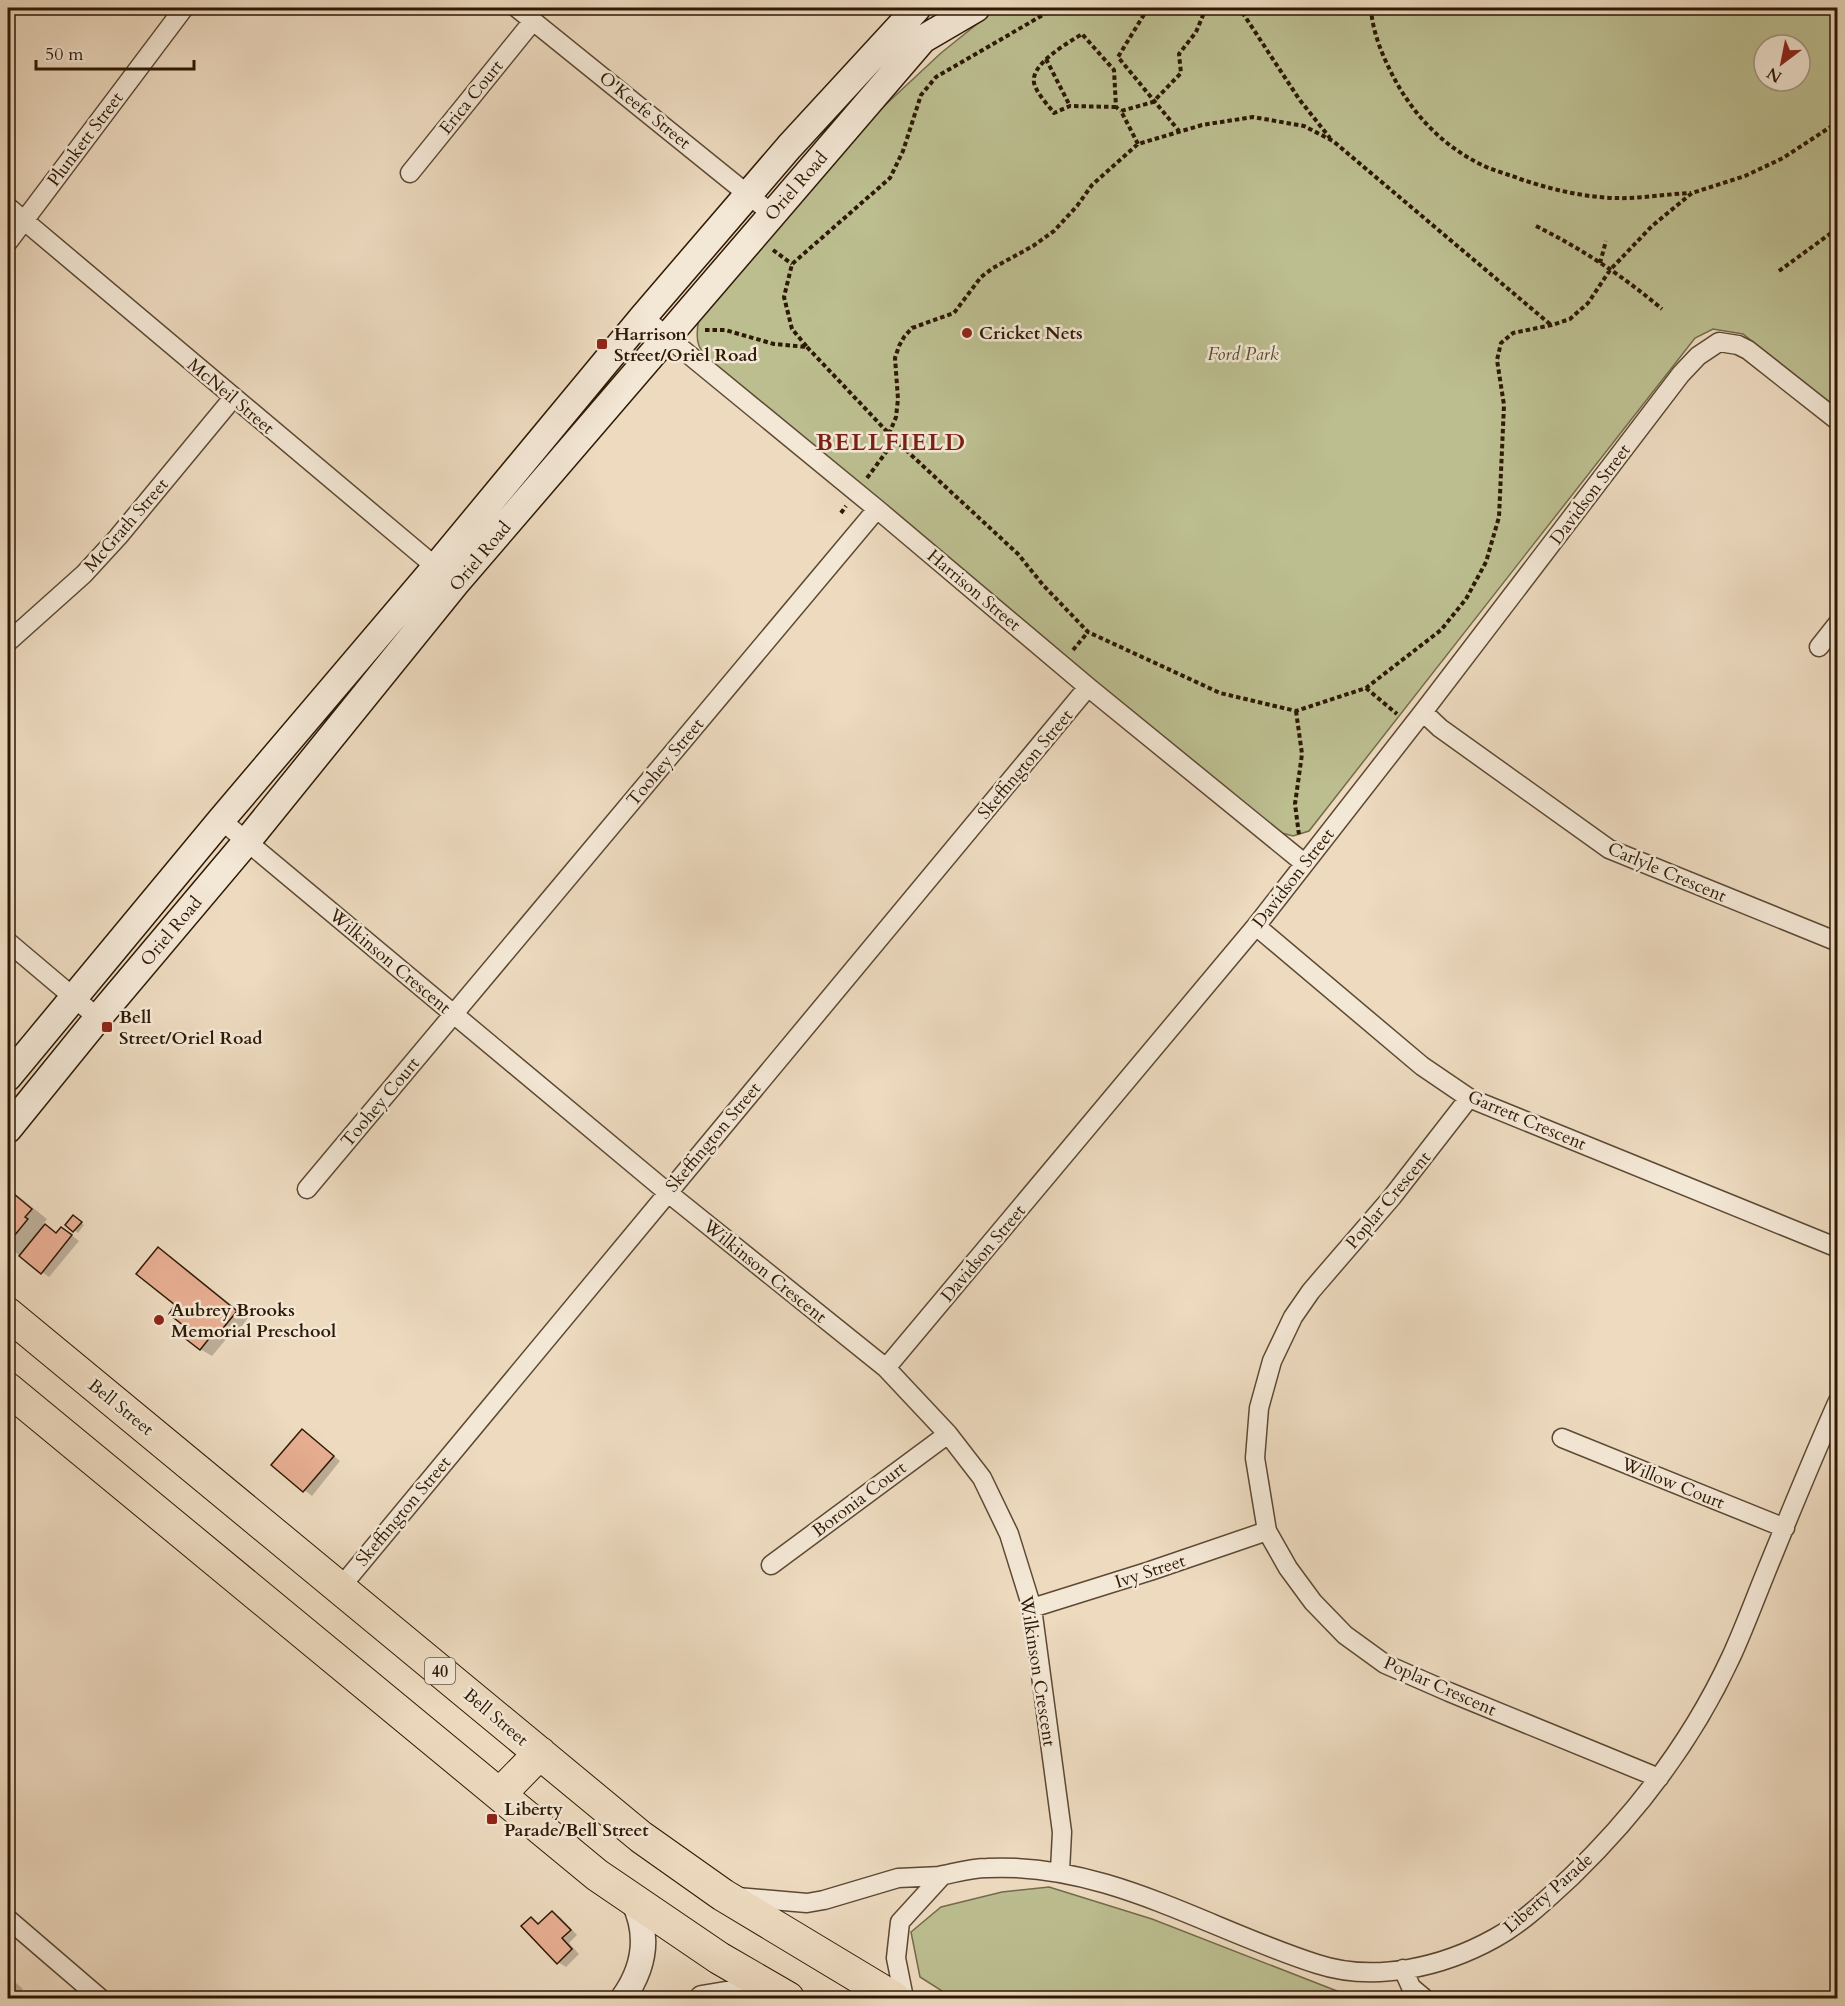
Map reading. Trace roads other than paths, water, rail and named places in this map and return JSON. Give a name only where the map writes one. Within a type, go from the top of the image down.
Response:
[{"type":"highway","name":"Bell Street","points":[[8,1314],[640,1837],[723,1895],[894,1998]]},
{"type":"highway","points":[[8,1389],[597,1875],[633,1901],[782,1996]]},
{"type":"highway","points":[[500,1794],[540,1753]]},
{"type":"main road","name":"Oriel Road","points":[[8,1129],[248,840],[643,317],[789,147],[917,8]]},
{"type":"main road","name":"Oriel Road","points":[[8,1077],[221,820],[667,337],[922,39],[976,8]]},
{"type":"street","name":"Plunkett Street","points":[[8,242],[184,8]]},
{"type":"street","name":"O'Keefe Street","points":[[517,8],[772,214]]},
{"type":"street","name":"Erica Court","points":[[410,173],[533,21]]},
{"type":"street","name":"McNeil Street","points":[[8,207],[446,576]]},
{"type":"street","name":"Harrison Street","points":[[643,317],[878,509],[1088,687],[1304,863]]},
{"type":"street","name":"Davidson Street","points":[[886,1368],[1256,926],[1681,374],[1698,356],[1719,342],[1738,345],[1748,350],[1838,421]]},
{"type":"street","name":"McGrath Street","points":[[8,642],[84,574],[118,537],[233,398]]},
{"type":"street","name":"Toohey Street","points":[[453,1015],[878,509]]},
{"type":"street","points":[[1819,647],[1838,623]]},
{"type":"street","name":"Skeffington Street","points":[[340,1588],[1088,687]]},
{"type":"street","name":"Carlyle Crescent","points":[[1423,712],[1469,749],[1609,849],[1838,942]]},
{"type":"street","name":"Wilkinson Crescent","points":[[221,820],[248,840],[453,1015],[667,1192],[886,1368],[948,1434],[982,1478],[1009,1534],[1032,1608],[1062,1832],[1060,1871]]},
{"type":"street","name":"Garrett Crescent","points":[[1256,926],[1422,1066],[1469,1098],[1838,1248]]},
{"type":"street","points":[[8,942],[98,1018]]},
{"type":"street","name":"Toohey Court","points":[[307,1189],[453,1015]]},
{"type":"street","name":"Poplar Crescent","points":[[1469,1098],[1392,1197],[1311,1291],[1293,1317],[1272,1361],[1259,1408],[1255,1458],[1267,1531],[1299,1585],[1328,1619],[1345,1635],[1385,1664],[1659,1778]]},
{"type":"street","name":"Liberty Parade","points":[[723,1895],[807,1903],[898,1878],[939,1876],[985,1868],[1021,1868],[1060,1871],[1105,1882],[1320,1966],[1362,1972],[1403,1969],[1436,1963],[1467,1951],[1496,1937],[1528,1915],[1609,1839],[1659,1778],[1702,1710],[1731,1658],[1785,1528],[1832,1428],[1838,1401]]},
{"type":"street","name":"Boronia Court","points":[[771,1565],[948,1434]]},
{"type":"street","name":"Willow Court","points":[[1562,1438],[1785,1528]]},
{"type":"street","name":"Ivy Street","points":[[1032,1608],[1267,1531]]},
{"type":"street","points":[[904,1998],[896,1958],[900,1922],[942,1876],[939,1876]]},
{"type":"street","points":[[623,1998],[632,1984],[644,1947],[641,1916],[633,1901]]},
{"type":"street","points":[[8,1919],[100,1998]]},
{"type":"street","points":[[1403,1969],[1411,1987],[1424,1998]]},
{"type":"street","points":[[702,1998],[726,1994],[782,1996]]},
{"type":"place","name":"Cricket Nets","points":[[967,333]]},
{"type":"place","name":"Harrison Street/Oriel Road","points":[[602,344]]},
{"type":"place","name":"Bell Street/Oriel Road","points":[[107,1027]]},
{"type":"place","name":"Aubrey Brooks Memorial Preschool","points":[[159,1320]]},
{"type":"place","name":"Liberty Parade/Bell Street","points":[[492,1819]]},
{"type":"district","name":"BELLFIELD","points":[[891,442]]},
{"type":"park label","name":"Ford Park","points":[[1243,354]]}]
